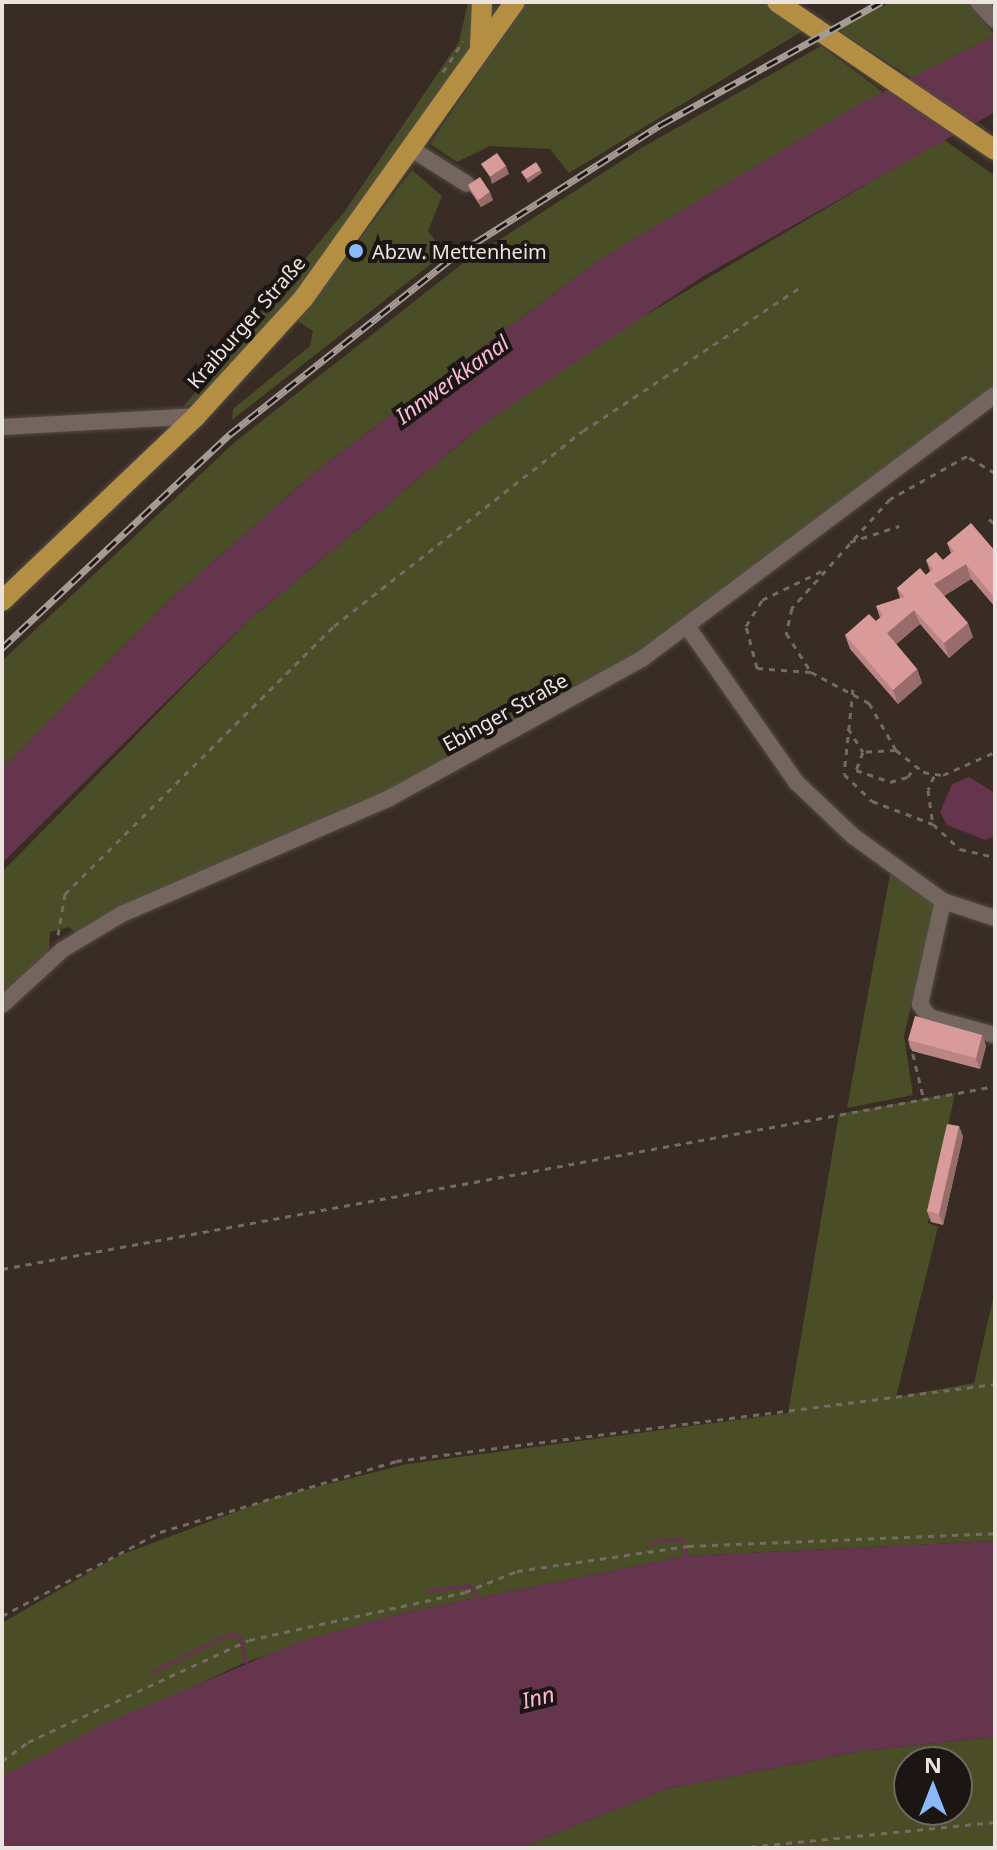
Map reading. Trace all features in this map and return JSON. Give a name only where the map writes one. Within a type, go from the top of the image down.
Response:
[{"type":"main road","points":[[472,44],[482,2]]},
{"type":"main road","name":"Kraiburger Straße","points":[[2,601],[196,416],[303,299],[410,148],[472,44],[515,2]]},
{"type":"main road","points":[[777,2],[995,150]]},
{"type":"street","points":[[978,2],[995,20]]},
{"type":"street","points":[[410,148],[467,184]]},
{"type":"street","name":"Ebinger Straße","points":[[2,1005],[62,950],[169,892],[388,799],[689,629],[995,395]]},
{"type":"street","points":[[2,427],[196,416]]},
{"type":"street","points":[[689,629],[796,782],[883,861],[943,901],[995,918]]},
{"type":"street","points":[[943,901],[920,1004],[929,1017],[995,1035]]},
{"type":"path","points":[[439,77],[472,44]]},
{"type":"path","points":[[275,303],[305,266]]},
{"type":"path","points":[[62,950],[56,920],[65,894],[334,626],[583,431],[799,288]]},
{"type":"path","points":[[811,672],[791,648],[787,625],[824,570],[890,499],[967,456],[995,473]]},
{"type":"path","points":[[989,519],[995,524]]},
{"type":"path","points":[[850,542],[899,526]]},
{"type":"path","points":[[824,570],[762,600],[746,626],[757,668],[811,672],[853,689],[896,750],[914,767],[934,776]]},
{"type":"path","points":[[853,689],[841,756],[849,781],[896,813],[933,824],[960,849],[995,857]]},
{"type":"path","points":[[848,728],[863,752]]},
{"type":"path","points":[[863,752],[896,750]]},
{"type":"path","points":[[863,752],[856,770],[872,779],[908,777],[914,767]]},
{"type":"path","points":[[933,824],[928,790],[934,776],[995,752]]},
{"type":"path","points":[[911,1033],[912,1070],[923,1096]]},
{"type":"path","points":[[2,1269],[923,1096],[995,1086]]},
{"type":"path","points":[[2,1616],[160,1532],[396,1461],[995,1384]]},
{"type":"path","points":[[2,1761],[28,1742],[249,1640],[465,1592],[553,1564],[688,1546],[995,1533]]},
{"type":"path","points":[[738,1848],[995,1822]]},
{"type":"green space","points":[[468,2],[479,2],[469,49],[296,293],[196,403],[183,407],[345,211],[459,42]]},
{"type":"green space","points":[[526,2],[763,2],[804,30],[569,173],[550,149],[490,146],[457,162],[430,144]]},
{"type":"green space","points":[[891,2],[967,2],[995,35],[912,78],[837,30]]},
{"type":"green space","points":[[821,46],[883,92],[599,260],[322,466],[176,594],[2,769],[2,661],[235,442],[462,264],[643,147]]},
{"type":"green space","points":[[943,139],[995,176],[995,386],[647,650],[386,793],[77,934],[69,927],[50,932],[49,950],[2,996],[2,872],[248,621],[485,423],[595,345]]},
{"type":"green space","points":[[412,170],[442,196],[428,231],[445,253],[232,420],[233,409],[310,346],[313,331],[298,321]]},
{"type":"green space","points":[[890,874],[936,901],[904,1036],[913,1095],[847,1108]]},
{"type":"green space","points":[[955,1093],[928,1223],[938,1227],[896,1397],[974,1383],[995,1290],[995,1541],[686,1556],[402,1613],[246,1662],[2,1776],[2,1623],[118,1556],[272,1498],[407,1464],[788,1413],[839,1114]]},
{"type":"green space","points":[[995,1737],[995,1848],[520,1848],[667,1789],[861,1751],[893,1748],[893,1826],[973,1826],[973,1746],[909,1746]]},
{"type":"water","name":"Innwerkkanal","points":[[995,35],[995,112],[705,275],[485,423],[248,621],[2,863],[2,769],[176,594],[322,466],[599,260],[854,107]]},
{"type":"water","points":[[969,777],[995,793],[995,836],[985,840],[947,825],[940,812],[952,784]]},
{"type":"water","name":"Inn","points":[[995,1541],[995,1737],[861,1751],[667,1789],[520,1848],[2,1848],[2,1776],[106,1723],[301,1641],[402,1613],[686,1556]]},
{"type":"building","points":[[497,153],[506,166],[490,177],[481,164]]},
{"type":"building","points":[[536,162],[541,170],[526,179],[521,172]]},
{"type":"building","points":[[480,177],[490,192],[478,200],[468,185]]},
{"type":"building","points":[[971,523],[995,551],[995,598],[966,564],[934,584],[968,623],[944,643],[914,610],[887,633],[917,669],[893,690],[845,635],[869,614],[876,621],[883,615],[876,606],[905,597],[897,588],[920,568],[926,575],[933,569],[926,560],[936,552],[943,560],[954,551],[947,543]]},
{"type":"building","points":[[915,1016],[982,1035],[976,1058],[908,1040]]},
{"type":"building","points":[[947,1124],[959,1126],[939,1214],[927,1211]]},
{"type":"waterway","points":[[651,1541],[682,1540],[686,1556]]},
{"type":"waterway","points":[[429,1591],[469,1586],[481,1602]]},
{"type":"waterway","points":[[155,1671],[231,1634],[240,1637],[246,1662]]},
{"type":"railway","points":[[2,648],[230,434],[456,255],[662,124],[881,2]]},
{"type":"place","name":"Abzw. Mettenheim","points":[[356,251]]}]
